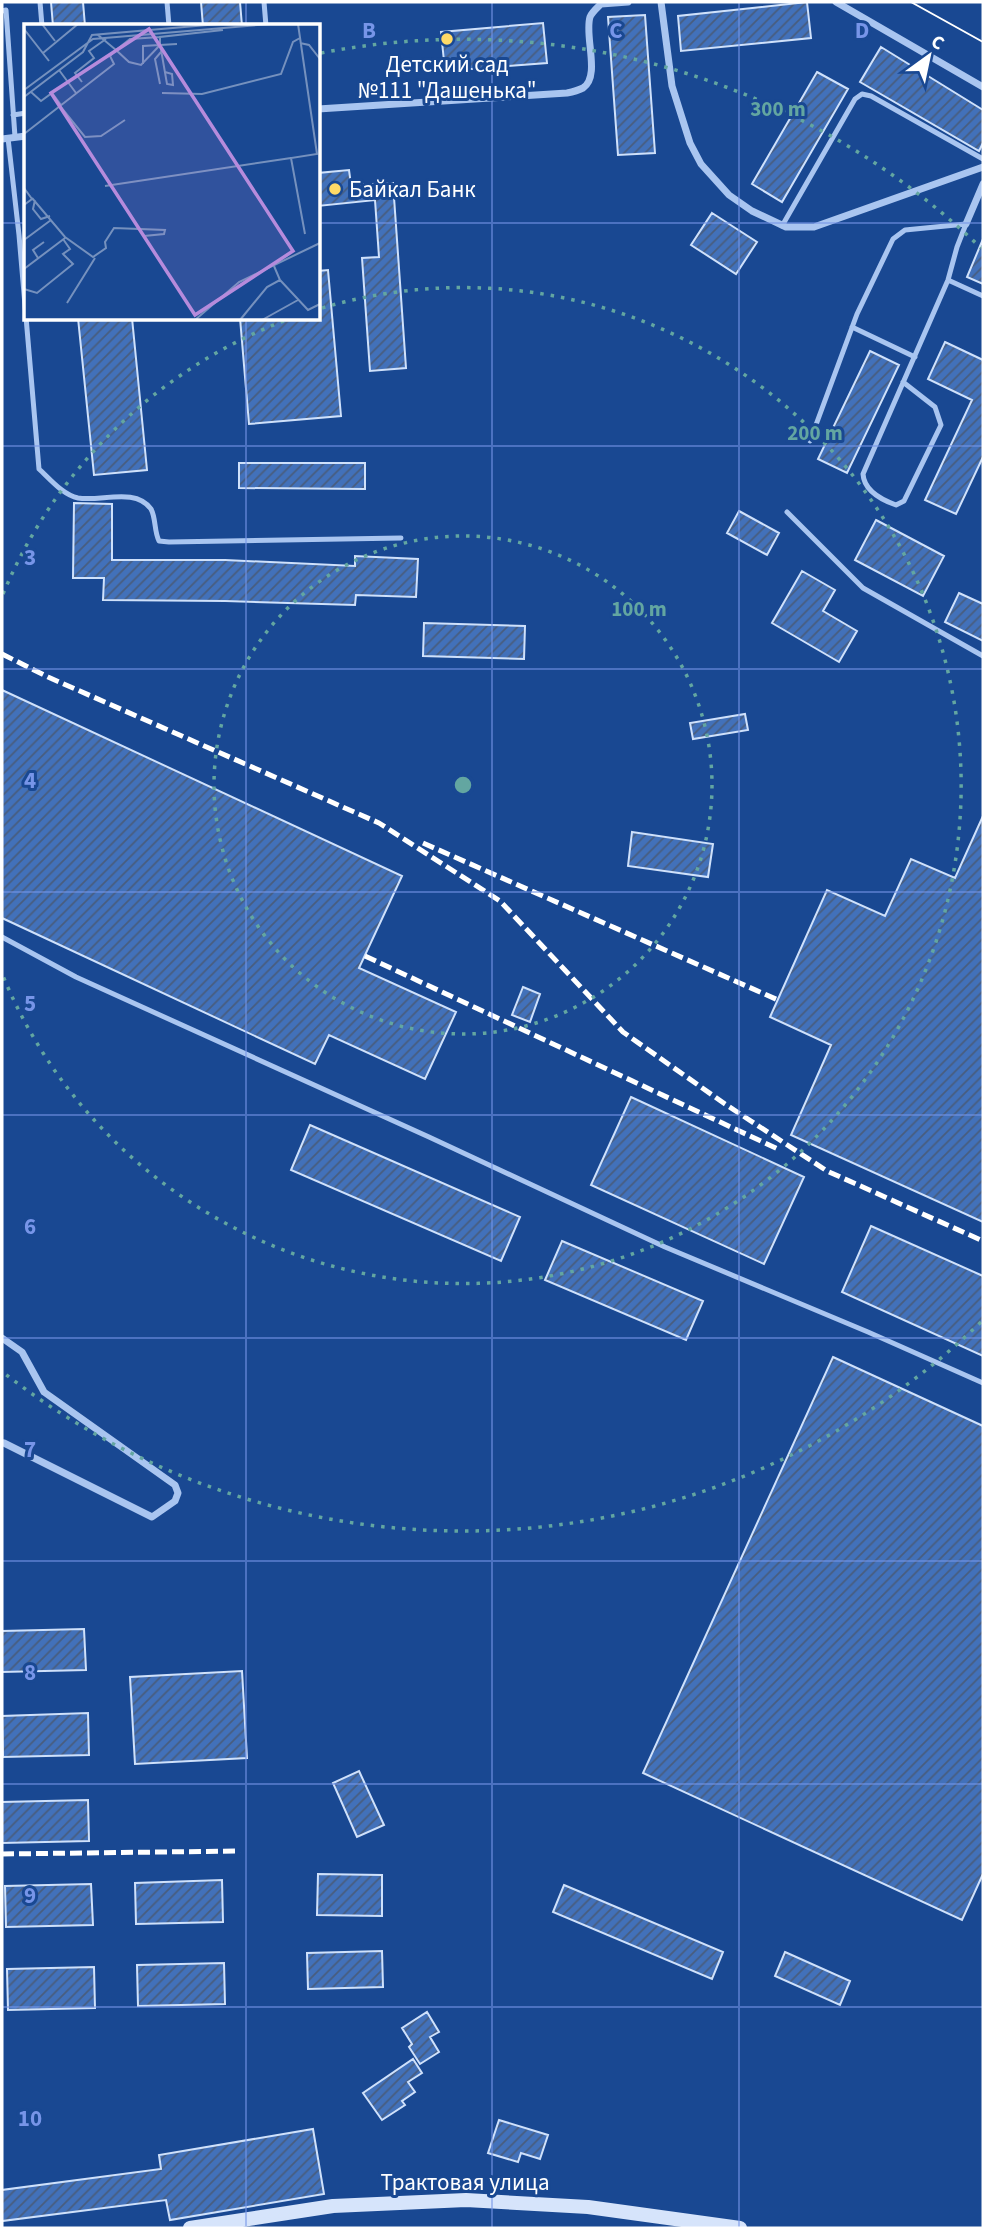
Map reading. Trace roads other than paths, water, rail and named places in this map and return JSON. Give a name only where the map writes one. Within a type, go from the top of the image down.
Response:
[{"type":"main road","name":"Трактовая улица","points":[[190,2228],[333,2206],[466,2200],[588,2207],[740,2228]]},
{"type":"street","points":[[320,108],[568,93],[583,88],[590,81],[591,15],[601,4],[628,2]]},
{"type":"street","points":[[661,2],[672,86],[690,143],[701,164],[729,195],[752,211],[782,226],[814,227],[983,167]]},
{"type":"street","points":[[836,2],[983,87]]},
{"type":"street","points":[[966,224],[983,184]]},
{"type":"street","points":[[2,1338],[22,1352],[44,1392],[175,1485],[178,1493],[175,1501],[152,1517],[4,1443]]},
{"type":"lane","points":[[40,2],[42,24]]},
{"type":"lane","points":[[167,2],[169,24]]},
{"type":"lane","points":[[264,2],[266,24]]},
{"type":"lane","points":[[2,11],[6,10],[13,115],[8,138],[24,297]]},
{"type":"lane","points":[[782,226],[855,99],[862,94],[871,96],[983,159]]},
{"type":"lane","points":[[13,115],[24,113]]},
{"type":"lane","points":[[810,441],[852,327],[893,239],[914,229],[966,224],[948,280],[903,382],[863,474],[864,482],[870,491],[896,505],[903,503],[941,425],[935,407],[903,382]]},
{"type":"lane","points":[[948,280],[983,296]]},
{"type":"lane","points":[[26,320],[38,469],[68,495],[79,498],[131,497],[143,500],[153,512],[159,541],[401,538]]},
{"type":"lane","points":[[852,327],[915,356]]},
{"type":"lane","points":[[787,512],[863,587],[983,656]]},
{"type":"lane","points":[[2,937],[76,977],[665,1247],[868,1332],[983,1384]]},
{"type":"tram line","points":[[911,2],[983,42]]},
{"type":"railway","points":[[2,654],[48,677],[379,823],[500,901],[623,1032],[725,1104],[827,1171],[983,1241]]},
{"type":"railway","points":[[423,843],[778,1000]]},
{"type":"railway","points":[[365,956],[780,1150]]},
{"type":"railway","points":[[2,1854],[240,1851]]},
{"type":"place","name":"Детский сад №111 \"Дашенька\"","points":[[447,39]]},
{"type":"place","name":"Байкал Банк","points":[[335,189]]}]
